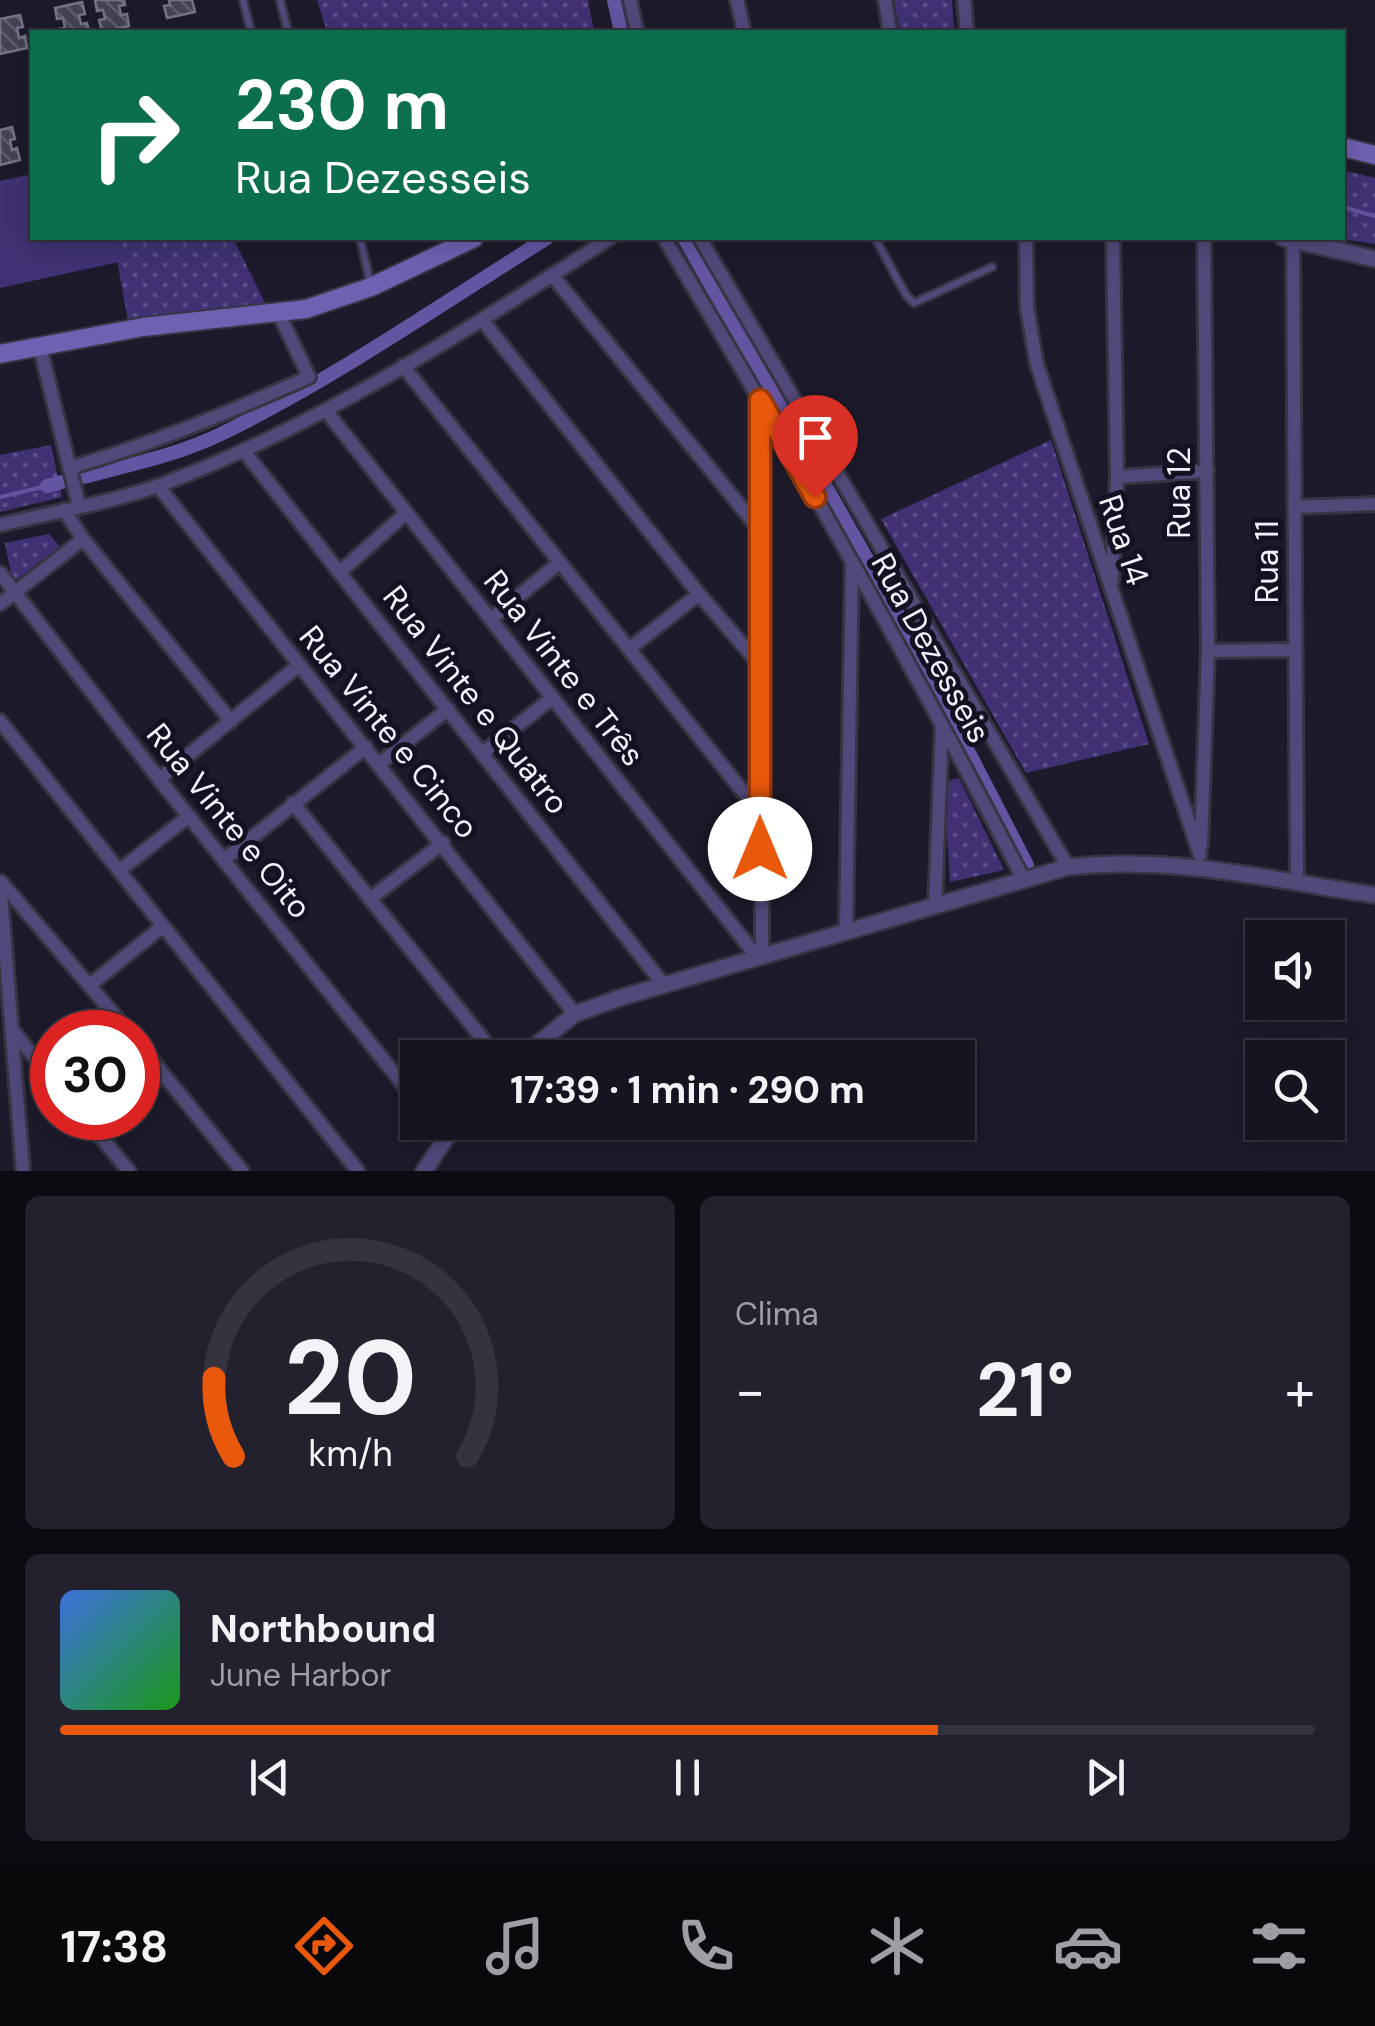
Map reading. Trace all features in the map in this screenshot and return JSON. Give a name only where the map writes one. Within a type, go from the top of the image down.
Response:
[{"type":"main road","points":[[1345,148],[1375,155]]},
{"type":"main road","points":[[0,354],[143,327],[278,314],[332,302],[470,240]]},
{"type":"street","points":[[630,0],[637,30]]},
{"type":"street","points":[[736,0],[744,30]]},
{"type":"street","points":[[884,0],[890,30]]},
{"type":"street","points":[[964,0],[967,30]]},
{"type":"street","points":[[0,525],[158,486],[244,451],[327,412],[607,240]]},
{"type":"street","name":"Rua Dezesseis","points":[[665,240],[942,722],[1024,880]]},
{"type":"street","name":"Rua Dezesseis","points":[[701,240],[1068,868]]},
{"type":"street","name":"Rua 14","points":[[1026,240],[1027,308],[1037,365],[1201,861]]},
{"type":"street","points":[[1111,586],[1116,476],[1113,240]]},
{"type":"street","name":"Rua 12","points":[[1201,861],[1208,651],[1204,240]]},
{"type":"street","name":"Rua 11","points":[[1288,240],[1297,883]]},
{"type":"street","points":[[1293,240],[1375,258]]},
{"type":"street","points":[[552,276],[760,530]]},
{"type":"street","points":[[69,468],[209,421],[309,377],[278,314]]},
{"type":"street","points":[[482,320],[759,665]]},
{"type":"street","points":[[40,347],[79,506]]},
{"type":"street","points":[[403,366],[760,813]]},
{"type":"street","points":[[760,400],[760,957]]},
{"type":"street","name":"Rua Vinte e Três","points":[[327,412],[760,957]]},
{"type":"street","name":"Rua Vinte e Quatro","points":[[244,451],[663,984]]},
{"type":"street","points":[[1116,476],[1206,471]]},
{"type":"street","name":"Rua Vinte e Cinco","points":[[158,486],[576,1014]]},
{"type":"street","points":[[1294,506],[1375,504]]},
{"type":"street","points":[[64,510],[83,539],[232,722]]},
{"type":"street","points":[[340,572],[406,513]]},
{"type":"street","points":[[0,604],[83,539]]},
{"type":"street","points":[[490,620],[560,562]]},
{"type":"street","points":[[846,931],[852,562]]},
{"type":"street","name":"Rua Vinte e Oito","points":[[0,573],[400,1080]]},
{"type":"street","points":[[629,649],[699,594]]},
{"type":"street","points":[[1208,651],[1295,650]]},
{"type":"street","points":[[159,778],[299,666]]},
{"type":"street","points":[[483,753],[552,698]]},
{"type":"street","points":[[379,764],[448,709]]},
{"type":"street","points":[[0,721],[358,1171]]},
{"type":"street","points":[[935,907],[942,722]]},
{"type":"street","points":[[224,859],[366,747]]},
{"type":"street","points":[[294,803],[484,1040]]},
{"type":"street","points":[[120,870],[189,816]]},
{"type":"street","points":[[371,898],[443,844]]},
{"type":"street","points":[[543,1040],[576,1014],[663,984],[1068,868],[1201,861],[1297,883],[1375,895]]},
{"type":"street","points":[[0,882],[111,1010]]},
{"type":"street","points":[[0,882],[11,1029],[7,1054],[22,1171]]},
{"type":"street","points":[[90,985],[163,926]]},
{"type":"street","points":[[11,1029],[30,1052]]},
{"type":"street","points":[[160,1070],[242,1171]]},
{"type":"street","points":[[103,1140],[129,1171]]},
{"type":"street","points":[[424,1171],[443,1140]]},
{"type":"lane","points":[[243,0],[250,30]]},
{"type":"lane","points":[[280,0],[288,30]]},
{"type":"lane","points":[[360,240],[372,287]]},
{"type":"lane","points":[[877,240],[914,303],[992,267]]},
{"type":"shaded area","points":[[317,0],[588,0],[594,30],[326,30]]},
{"type":"shaded area","points":[[894,0],[952,0],[954,30],[900,30]]},
{"type":"shaded area","points":[[1345,170],[1375,178],[1375,244],[1345,240]]},
{"type":"shaded area","points":[[30,174],[30,240],[114,240],[119,262],[0,288],[0,181]]},
{"type":"shaded area","points":[[113,240],[234,240],[267,307],[128,321]]},
{"type":"shaded area","points":[[1051,440],[1149,744],[1026,773],[881,519]]},
{"type":"shaded area","points":[[51,445],[62,497],[0,512],[0,455]]},
{"type":"shaded area","points":[[49,534],[61,548],[13,583],[5,543]]},
{"type":"shaded area","points":[[959,778],[1004,870],[950,882],[944,782]]},
{"type":"building","points":[[95,0],[124,0],[125,5],[119,6],[121,15],[127,14],[129,26],[102,30],[99,20],[105,19],[103,10],[97,11]]},
{"type":"building","points":[[169,0],[192,0],[195,12],[167,18],[164,6],[170,5]]},
{"type":"building","points":[[82,2],[85,14],[79,15],[81,24],[87,23],[89,30],[59,30],[65,28],[63,18],[57,19],[55,8]]},
{"type":"building","points":[[20,15],[23,27],[17,28],[19,38],[25,36],[27,48],[0,54],[0,19]]},
{"type":"building","points":[[12,127],[12,150],[17,148],[20,160],[0,165],[0,130]]},
{"type":"waterway","points":[[614,0],[621,30]]},
{"type":"waterway","points":[[1345,208],[1375,216]]},
{"type":"waterway","points":[[83,477],[188,448],[263,413],[544,240]]},
{"type":"waterway","points":[[685,240],[887,594],[1027,865]]},
{"type":"waterway","points":[[47,486],[62,482]]},
{"type":"waterway","points":[[0,497],[47,486]]},
{"type":"route","points":[[760,849],[760,400],[815,497]]}]
